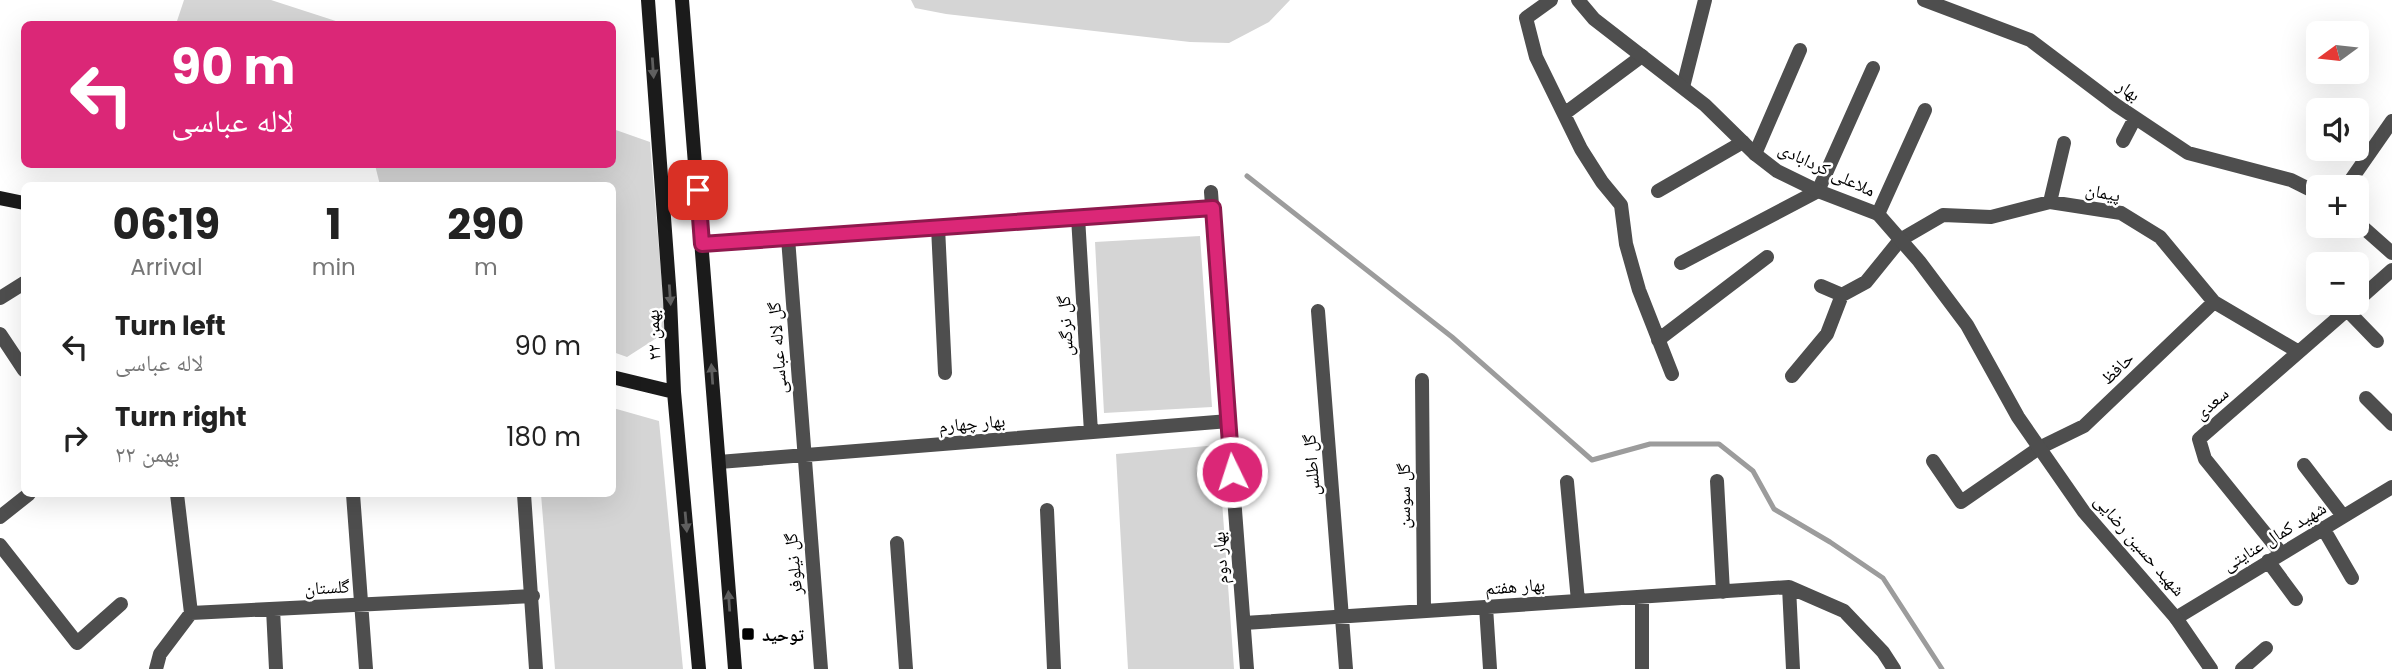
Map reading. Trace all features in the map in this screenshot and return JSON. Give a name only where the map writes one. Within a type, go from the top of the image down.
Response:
[{"type":"main road","name":"۲۲ بهمن","points":[[648,0],[670,299],[674,392],[699,669]]},
{"type":"main road","points":[[682,0],[735,669]]},
{"type":"main road","points":[[0,198],[21,202]]},
{"type":"main road","points":[[616,378],[674,392]]},
{"type":"street","points":[[1551,0],[1526,18],[1536,57],[1581,149],[1621,205],[1626,244],[1639,290],[1672,374]]},
{"type":"street","name":"ملاعلی کردابادی","points":[[1578,0],[1594,19],[1705,105],[1755,154],[1777,171],[1818,191],[1878,214],[1967,325],[2018,417],[2039,448]]},
{"type":"street","points":[[1683,87],[1705,0]]},
{"type":"street","name":"بهار","points":[[1924,0],[2030,40],[2135,118],[2188,153],[2291,180],[2306,188]]},
{"type":"street","points":[[1755,154],[1800,50]]},
{"type":"street","points":[[1564,114],[1642,56]]},
{"type":"street","points":[[1681,263],[1818,191],[1873,68]]},
{"type":"street","points":[[1878,214],[1925,110]]},
{"type":"street","points":[[2123,141],[2135,118]]},
{"type":"street","points":[[2354,175],[2392,121]]},
{"type":"street","points":[[1658,191],[1743,142]]},
{"type":"street","points":[[2050,202],[2064,143]]},
{"type":"street","name":"بهار دوم","points":[[1078,217],[1212,200],[1247,669]]},
{"type":"street","name":"پیمان","points":[[1900,240],[1943,215],[1991,217],[2050,202],[2121,213],[2160,237],[2214,302],[2299,352]]},
{"type":"street","points":[[702,244],[1078,217]]},
{"type":"street","name":"گل نرگس","points":[[1078,217],[1091,432]]},
{"type":"street","points":[[937,228],[945,373]]},
{"type":"street","points":[[2369,233],[2392,253]]},
{"type":"street","name":"گل لاله عباسی","points":[[788,238],[804,456]]},
{"type":"street","points":[[1792,376],[1827,334],[1842,295],[1866,282],[1900,240]]},
{"type":"street","points":[[1658,340],[1767,257]]},
{"type":"street","name":"سعدی","points":[[2369,290],[2392,270]]},
{"type":"street","points":[[0,298],[21,285]]},
{"type":"street","points":[[1821,286],[1842,295]]},
{"type":"street","name":"حافظ","points":[[1933,461],[1961,502],[2039,448],[2084,426],[2214,302]]},
{"type":"street","name":"گل اطلس","points":[[1318,311],[1346,669]]},
{"type":"street","name":"سعدی","points":[[2281,554],[2205,459],[2199,439],[2341,315]]},
{"type":"street","points":[[2360,315],[2376,341]]},
{"type":"street","points":[[0,334],[21,366]]},
{"type":"street","name":"گل سوسن","points":[[1422,380],[1423,611]]},
{"type":"street","points":[[2366,398],[2392,424]]},
{"type":"street","name":"بهار چهارم","points":[[719,463],[1228,421]]},
{"type":"street","name":"شهید حسین رضایی","points":[[2039,448],[2084,512],[2176,618],[2211,669]]},
{"type":"street","name":"گل نیلوفر","points":[[804,456],[821,669]]},
{"type":"street","points":[[2304,465],[2343,516]]},
{"type":"street","points":[[1717,481],[1723,592]]},
{"type":"street","points":[[1567,482],[1577,601]]},
{"type":"street","name":"شهید کمال عنایتی","points":[[2176,618],[2392,487]]},
{"type":"street","points":[[0,517],[25,497]]},
{"type":"street","points":[[156,669],[160,654],[191,612],[177,497]]},
{"type":"street","points":[[354,497],[366,669]]},
{"type":"street","points":[[524,497],[536,669]]},
{"type":"street","points":[[1047,510],[1054,669]]},
{"type":"street","points":[[2323,528],[2352,578]]},
{"type":"street","points":[[897,543],[906,669]]},
{"type":"street","points":[[0,545],[77,643],[121,604]]},
{"type":"street","points":[[2268,561],[2296,599]]},
{"type":"street","points":[[1793,669],[1789,587],[1843,611],[1883,652],[1895,669]]},
{"type":"street","name":"بهار هفتم","points":[[1244,623],[1789,587]]},
{"type":"street","name":"گلستان","points":[[191,612],[533,596]]},
{"type":"street","points":[[1642,597],[1642,669]]},
{"type":"street","points":[[1486,607],[1490,669]]},
{"type":"street","points":[[273,609],[276,669]]},
{"type":"street","points":[[2242,669],[2266,648]]},
{"type":"shaded area","points":[[184,0],[271,0],[336,21],[177,21]]},
{"type":"shaded area","points":[[911,0],[1290,0],[1269,22],[1229,43],[1190,42],[946,14],[915,8]]},
{"type":"shaded area","points":[[616,130],[650,142],[666,332],[627,357],[616,353],[616,182],[379,182],[376,168],[616,168]]},
{"type":"shaded area","points":[[1200,236],[1212,407],[1104,413],[1095,242]]},
{"type":"shaded area","points":[[616,409],[659,421],[683,669],[555,669],[541,497],[616,497]]},
{"type":"shaded area","points":[[1218,445],[1234,669],[1128,669],[1116,454]]},
{"type":"waterway","points":[[1247,176],[1452,337],[1592,460],[1650,444],[1719,444],[1753,471],[1774,509],[1883,578],[1942,669]]},
{"type":"place","name":"توحید","points":[[748,634]]},
{"type":"route","points":[[698,190],[702,244],[1213,208],[1232,472]]}]
